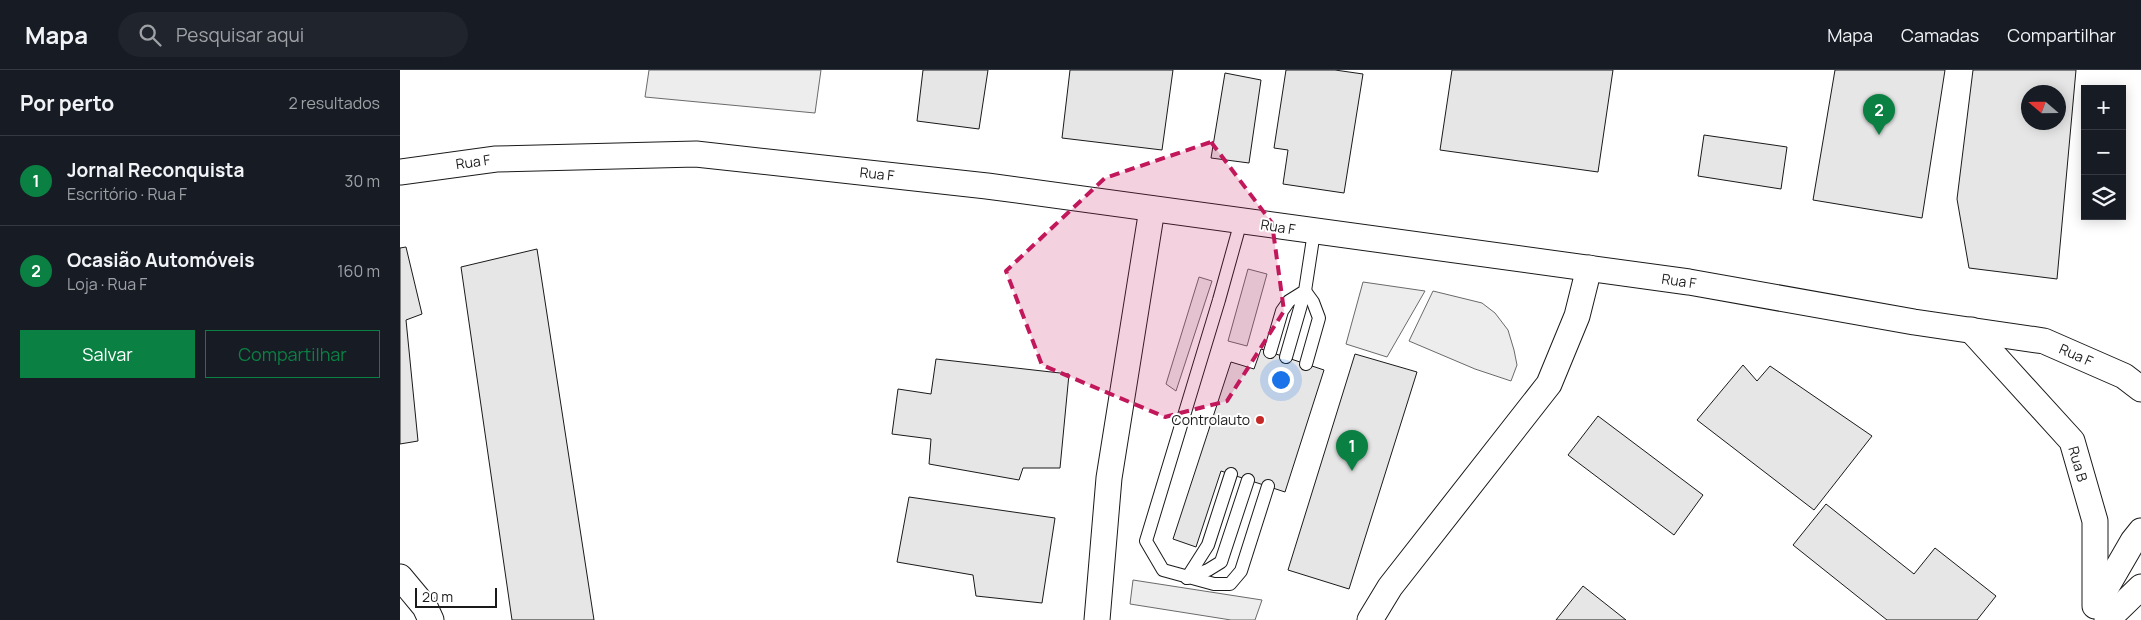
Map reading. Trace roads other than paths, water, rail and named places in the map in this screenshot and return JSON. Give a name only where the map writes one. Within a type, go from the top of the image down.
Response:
[{"type":"street","name":"Rua F","points":[[400,172],[496,158],[696,154],[987,186],[1689,282],[1914,322],[2044,341],[2124,376],[2141,390]]},
{"type":"street","points":[[1097,620],[1109,478],[1152,209]]},
{"type":"street","points":[[1370,620],[1390,587],[1550,384],[1577,316],[1589,268]]},
{"type":"street","name":"Rua B","points":[[1971,330],[2072,441],[2095,521],[2097,615]]},
{"type":"street","points":[[2097,615],[2133,541],[2141,531]]},
{"type":"street","points":[[400,577],[425,607],[431,620]]},
{"type":"street","points":[[2097,615],[2141,587]]},
{"type":"lane","points":[[1241,221],[1220,300],[1146,541],[1163,570],[1214,584],[1230,584],[1241,571],[1268,486]]},
{"type":"lane","points":[[1286,357],[1304,291],[1314,232]]},
{"type":"lane","points":[[1270,352],[1282,311],[1288,302],[1304,291]]},
{"type":"lane","points":[[1304,291],[1313,302],[1319,318],[1306,364]]},
{"type":"lane","points":[[1188,578],[1208,545],[1231,474]]},
{"type":"lane","points":[[1188,578],[1208,570],[1221,562],[1248,480]]},
{"type":"place","name":"Ocasião Automóveis","points":[[1879,135]]},
{"type":"place","name":"Controlauto","points":[[1260,420]]},
{"type":"place","name":"Jornal Reconquista","points":[[1352,471]]}]
